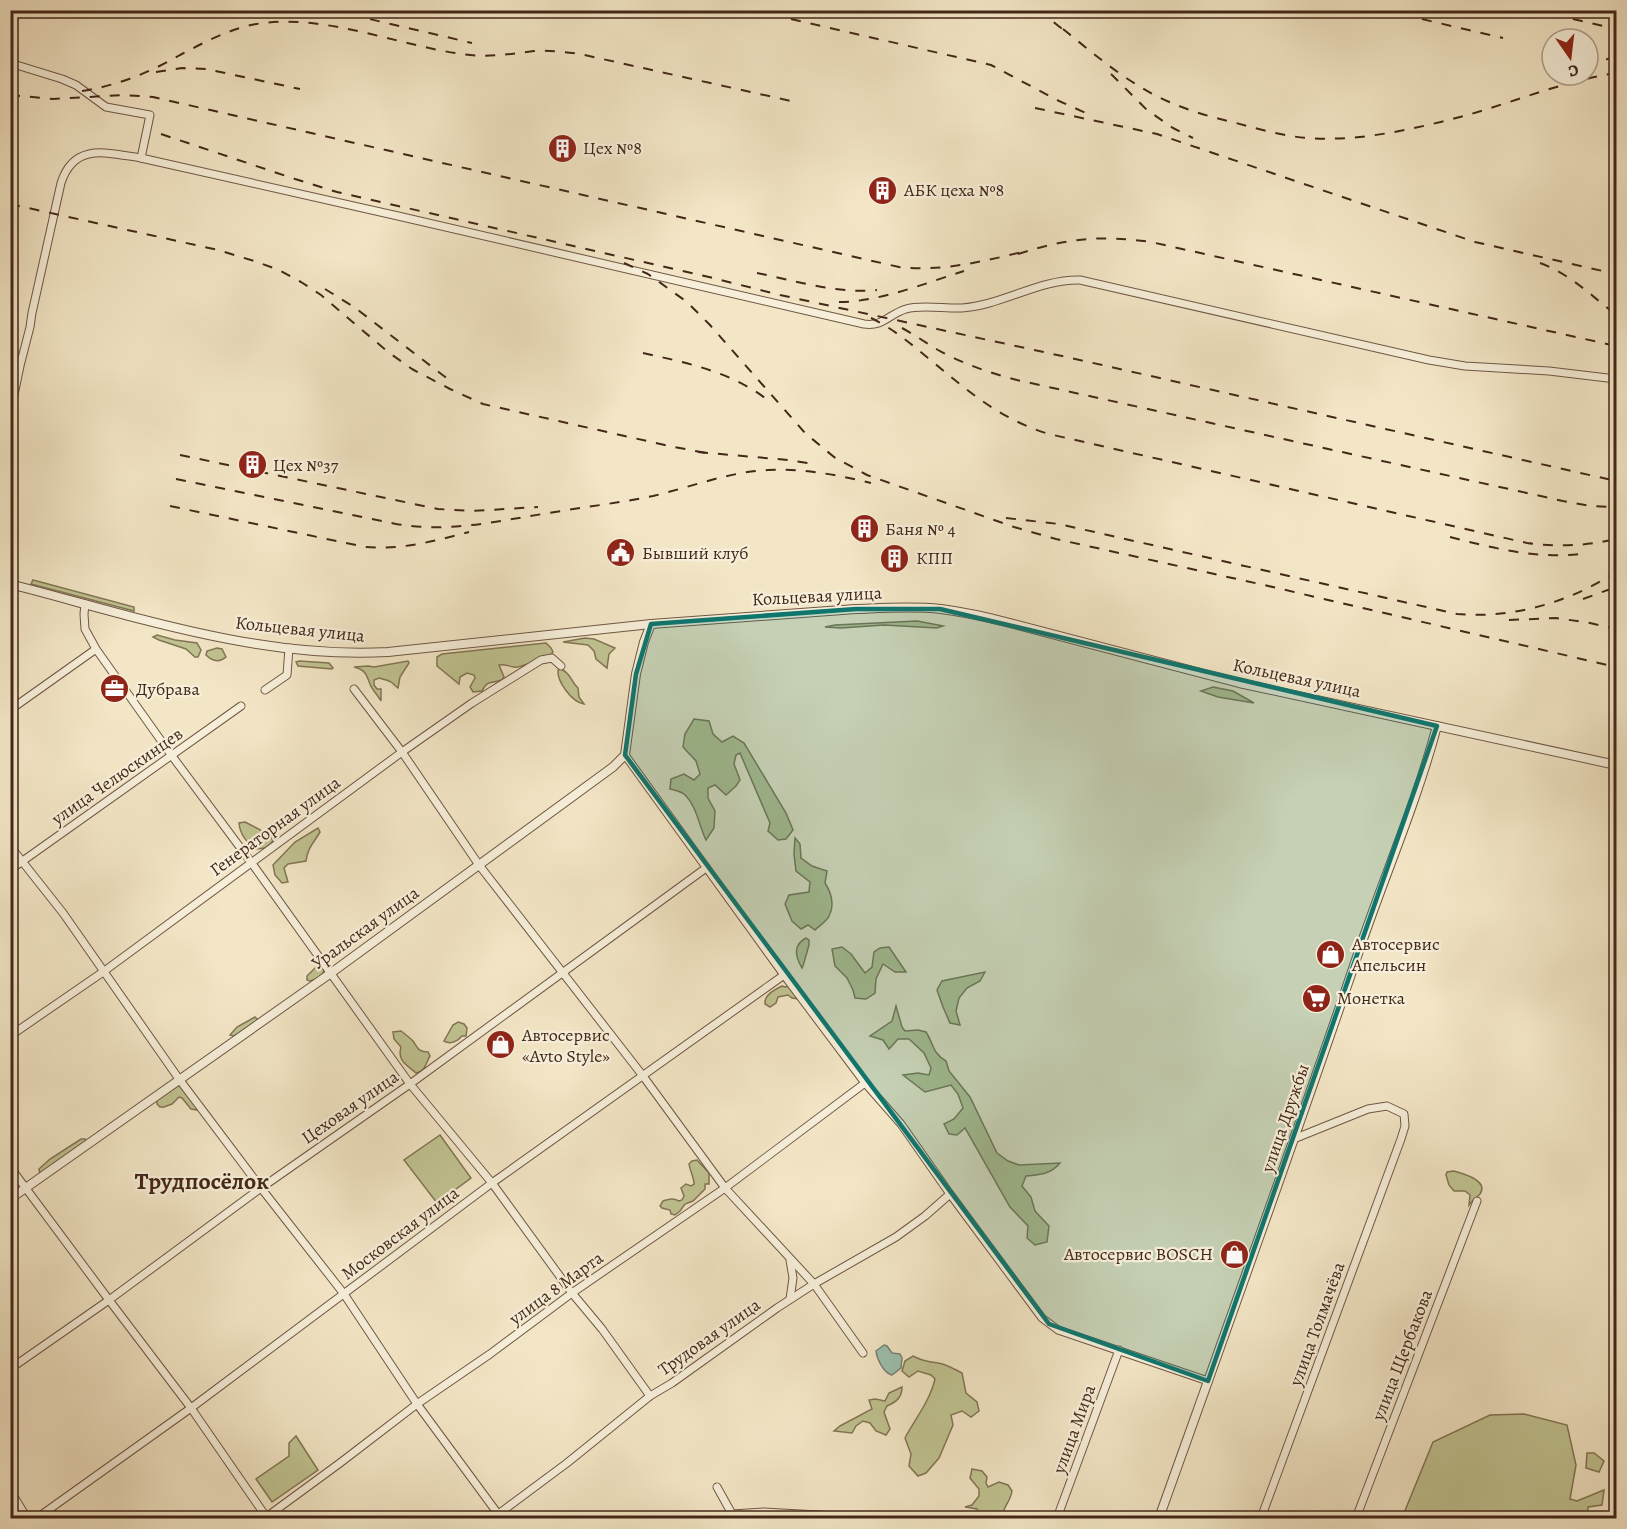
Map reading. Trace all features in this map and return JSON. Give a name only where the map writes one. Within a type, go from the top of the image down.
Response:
[{"type":"street","points":[[10,63],[76,85],[106,107],[150,115],[141,158]]},
{"type":"street","points":[[10,414],[65,171],[72,162],[90,153],[141,158],[864,324],[881,323],[906,309],[915,307],[964,308],[1053,282],[1080,279],[1455,365],[1549,371],[1617,379]]},
{"type":"street","name":"Кольцевая улица","points":[[10,584],[220,638],[289,648],[359,654],[651,624],[856,609],[940,609],[1010,623],[1239,683],[1617,765]]},
{"type":"street","points":[[85,604],[85,629],[96,649],[172,756],[410,1084],[492,1183],[651,1396]]},
{"type":"street","points":[[651,624],[636,674],[625,755],[784,975],[866,1083],[901,1124],[950,1194],[1036,1310],[1049,1324],[1058,1330],[1208,1381]]},
{"type":"street","points":[[265,690],[287,675],[289,648]]},
{"type":"street","points":[[10,710],[96,649]]},
{"type":"street","name":"Генераторная улица","points":[[10,1036],[103,972],[472,703],[541,660],[552,658],[561,666]]},
{"type":"street","points":[[354,690],[402,752],[479,865],[643,1076],[725,1188],[814,1284],[863,1353]]},
{"type":"street","name":"улица Челюскинцев","points":[[10,870],[241,706]]},
{"type":"street","name":"улица Дружбы","points":[[1159,1518],[1296,1138],[1377,898],[1425,770],[1437,726]]},
{"type":"street","name":"Уральская улица","points":[[10,1199],[331,973],[613,767],[625,755]]},
{"type":"street","points":[[10,846],[63,913],[179,1079],[344,1294],[417,1404],[498,1517]]},
{"type":"street","name":"Цеховая улица","points":[[10,1370],[261,1188],[410,1084],[706,868]]},
{"type":"street","name":"Московская улица","points":[[37,1518],[191,1408],[492,1183],[784,975]]},
{"type":"street","name":"улица 8 Марта","points":[[266,1518],[417,1404],[490,1354],[572,1293],[725,1188],[866,1083]]},
{"type":"street","name":"улица Толмачёва","points":[[1262,1518],[1401,1139],[1405,1126],[1404,1113],[1387,1106],[1368,1109],[1296,1138]]},
{"type":"street","points":[[10,1167],[191,1408],[266,1518]]},
{"type":"street","name":"Трудовая улица","points":[[498,1517],[651,1396],[790,1299],[896,1237],[926,1216],[950,1194]]},
{"type":"street","name":"улица Щербакова","points":[[1356,1518],[1477,1201]]},
{"type":"street","points":[[789,1258],[793,1278],[790,1299]]},
{"type":"street","name":"улица Мира","points":[[1057,1518],[1119,1350]]},
{"type":"street","points":[[717,1487],[732,1516]]},
{"type":"street","points":[[10,1490],[27,1518]]},
{"type":"street","points":[[717,1518],[764,1512],[872,1518]]},
{"type":"highlighted area","points":[[856,609],[940,609],[1437,726],[1208,1381],[1049,1324],[625,755],[636,674],[651,624]]},
{"type":"green space","points":[[33,580],[134,607],[134,611],[31,584]]},
{"type":"green space","points":[[917,621],[943,626],[937,628],[884,625],[825,627],[835,625]]},
{"type":"green space","points":[[157,635],[197,643],[201,650],[198,657],[186,649],[153,637]]},
{"type":"green space","points":[[585,638],[594,639],[615,648],[609,654],[607,668],[596,659],[594,651],[588,645],[563,642]]},
{"type":"green space","points":[[546,643],[553,652],[544,662],[519,667],[499,665],[504,677],[502,680],[488,683],[482,691],[473,692],[470,687],[475,678],[474,675],[467,673],[460,677],[459,684],[437,666],[437,657],[442,654]]},
{"type":"green space","points":[[222,649],[226,657],[216,660],[206,655],[207,651]]},
{"type":"green space","points":[[408,661],[400,677],[398,688],[387,680],[379,678],[374,680],[377,689],[381,689],[381,701],[365,672],[354,667],[374,667]]},
{"type":"green space","points":[[296,662],[329,663],[333,668],[298,666]]},
{"type":"green space","points":[[561,669],[567,673],[578,688],[579,697],[584,704],[570,696],[563,686],[558,675],[558,670]]},
{"type":"green space","points":[[1213,687],[1233,691],[1254,703],[1218,697],[1201,691]]},
{"type":"green space","points":[[694,719],[709,721],[713,734],[722,742],[733,736],[744,743],[786,813],[793,830],[786,839],[778,840],[768,831],[770,823],[740,753],[736,755],[734,764],[740,780],[736,786],[726,795],[715,785],[708,788],[708,798],[715,811],[714,828],[706,840],[695,810],[688,799],[683,793],[670,789],[671,779],[684,774],[694,780],[700,774],[696,761],[683,747],[685,734]]},
{"type":"green space","points":[[245,822],[270,835],[273,841],[265,848],[255,849],[242,835],[239,823]]},
{"type":"green space","points":[[318,828],[320,832],[309,849],[306,861],[288,864],[284,868],[288,882],[282,883],[275,875],[273,865],[295,842]]},
{"type":"green space","points":[[795,838],[800,844],[801,858],[812,866],[827,871],[825,883],[832,903],[831,912],[825,922],[815,930],[808,925],[801,929],[792,921],[785,904],[789,895],[809,892],[810,882],[796,871]]},
{"type":"green space","points":[[806,938],[809,940],[809,945],[802,968],[796,951],[799,944]]},
{"type":"green space","points":[[842,947],[851,954],[865,973],[872,967],[874,952],[880,948],[889,947],[906,972],[895,972],[883,964],[876,979],[875,993],[866,999],[855,998],[847,978],[835,966],[832,949]]},
{"type":"green space","points":[[318,965],[324,967],[322,975],[310,981],[307,980],[307,976]]},
{"type":"green space","points":[[985,972],[980,981],[967,988],[959,998],[956,1011],[960,1025],[950,1023],[937,990],[942,981]]},
{"type":"green space","points":[[782,986],[789,986],[798,999],[788,995],[778,997],[776,1003],[770,1007],[765,1004],[768,995]]},
{"type":"green space","points":[[896,1006],[905,1031],[926,1032],[936,1051],[946,1061],[949,1071],[970,1097],[997,1153],[1019,1165],[1060,1163],[1049,1172],[1026,1176],[1022,1186],[1031,1197],[1035,1211],[1049,1226],[1047,1242],[1035,1245],[1027,1238],[1028,1226],[1010,1207],[965,1128],[957,1135],[949,1134],[944,1124],[954,1119],[963,1108],[958,1094],[951,1085],[925,1092],[903,1075],[918,1073],[929,1075],[931,1068],[924,1053],[909,1039],[898,1039],[889,1049],[883,1040],[870,1036],[892,1021]]},
{"type":"green space","points":[[255,1017],[257,1019],[255,1023],[234,1036],[230,1035],[237,1027]]},
{"type":"green space","points":[[458,1022],[467,1028],[466,1036],[452,1042],[444,1041],[453,1025]]},
{"type":"green space","points":[[401,1031],[419,1049],[428,1052],[430,1056],[424,1069],[419,1072],[416,1073],[406,1065],[400,1056],[401,1047],[394,1039],[393,1032]]},
{"type":"green space","points":[[177,1086],[181,1086],[197,1110],[191,1109],[179,1097],[172,1104],[164,1107],[157,1104],[157,1099]]},
{"type":"green space","points":[[440,1135],[471,1178],[437,1203],[404,1160]]},
{"type":"green space","points":[[81,1139],[85,1139],[86,1142],[40,1174],[39,1169],[50,1159]]},
{"type":"green space","points":[[697,1160],[709,1173],[709,1184],[705,1184],[705,1189],[693,1201],[685,1204],[675,1215],[671,1214],[670,1210],[660,1206],[665,1200],[682,1200],[684,1196],[681,1188],[686,1184],[691,1186],[694,1184],[689,1164]]},
{"type":"green space","points":[[1454,1171],[1474,1178],[1481,1185],[1480,1194],[1469,1205],[1470,1195],[1465,1191],[1454,1191],[1449,1185],[1447,1172]]},
{"type":"green space","points":[[913,1356],[944,1364],[962,1373],[966,1393],[977,1402],[979,1411],[971,1417],[962,1411],[951,1415],[953,1425],[939,1458],[926,1473],[918,1476],[909,1466],[911,1454],[905,1438],[926,1402],[935,1379],[931,1375],[918,1371],[909,1377],[902,1371],[905,1361]]},
{"type":"green space","points":[[902,1387],[900,1397],[887,1406],[884,1412],[890,1429],[886,1435],[876,1431],[870,1423],[863,1421],[852,1433],[834,1431],[872,1409],[869,1400],[885,1401],[889,1393]]},
{"type":"green space","points":[[1524,1414],[1567,1425],[1576,1465],[1570,1499],[1577,1501],[1604,1490],[1602,1505],[1588,1507],[1587,1518],[1402,1518],[1433,1442],[1490,1415]]},
{"type":"green space","points":[[296,1436],[318,1470],[272,1502],[256,1479],[289,1456],[289,1443]]},
{"type":"green space","points":[[1587,1453],[1594,1453],[1604,1461],[1599,1472],[1586,1468]]},
{"type":"green space","points":[[972,1469],[982,1471],[987,1477],[988,1487],[999,1482],[1008,1485],[1012,1491],[1002,1518],[982,1518],[977,1509],[965,1507],[972,1505],[979,1496],[979,1489],[970,1478]]},
{"type":"shaded area","points":[[884,1345],[892,1353],[900,1354],[902,1358],[901,1368],[892,1375],[884,1369],[877,1355],[876,1351]]},
{"type":"waterway","points":[[1611,1518],[1612,1484],[1616,1472]]},
{"type":"railway","points":[[265,10],[294,17]]},
{"type":"railway","points":[[331,10],[472,43]]},
{"type":"railway","points":[[752,10],[991,65],[1086,113]]},
{"type":"railway","points":[[1038,10],[1070,35]]},
{"type":"railway","points":[[1383,10],[1503,38]]},
{"type":"railway","points":[[1534,10],[1616,29]]},
{"type":"railway","points":[[82,91],[108,86],[145,73],[206,42],[251,25],[303,22],[357,31],[436,50],[471,55],[540,51],[580,54],[791,101]]},
{"type":"railway","points":[[1063,29],[1119,73],[1162,99],[1211,117],[1289,136],[1307,138],[1346,138],[1406,130],[1464,116],[1577,81],[1616,73]]},
{"type":"railway","points":[[1600,62],[1616,55]]},
{"type":"railway","points":[[156,72],[182,68],[206,69],[300,89]]},
{"type":"railway","points":[[1111,74],[1147,110],[1173,128],[1193,138]]},
{"type":"railway","points":[[10,95],[53,99],[124,95],[153,97],[899,267],[947,267],[1026,251]]},
{"type":"railway","points":[[1035,108],[1157,134],[1475,242],[1616,274]]},
{"type":"railway","points":[[161,134],[337,192],[780,295],[1616,481]]},
{"type":"railway","points":[[10,204],[218,250],[279,270],[321,295],[388,352],[412,369],[483,404],[706,453]]},
{"type":"railway","points":[[1018,254],[1053,244],[1084,239],[1151,242],[1616,346]]},
{"type":"railway","points":[[624,263],[648,274],[687,302],[805,433],[834,457],[867,475],[1014,527],[1056,539],[1616,667]]},
{"type":"railway","points":[[1540,263],[1571,279],[1616,315]]},
{"type":"railway","points":[[839,302],[870,299],[964,271]]},
{"type":"railway","points":[[757,273],[832,288],[877,290]]},
{"type":"railway","points":[[325,289],[354,307],[453,383]]},
{"type":"railway","points":[[871,318],[901,336],[956,381],[999,412],[1049,434],[1527,543],[1572,545],[1616,539]]},
{"type":"railway","points":[[902,328],[957,360],[1017,380],[1563,501],[1590,506],[1616,507]]},
{"type":"railway","points":[[643,353],[693,365],[725,376],[769,401]]},
{"type":"railway","points":[[698,452],[814,464]]},
{"type":"railway","points":[[180,455],[438,509],[472,511],[538,507]]},
{"type":"railway","points":[[176,479],[396,524],[435,527],[492,522],[627,501],[753,471],[807,471],[871,483]]},
{"type":"railway","points":[[170,506],[365,547],[405,546],[469,532]]},
{"type":"railway","points":[[1006,518],[1059,524],[1457,614],[1499,614],[1540,606],[1580,592],[1616,572]]},
{"type":"railway","points":[[1450,537],[1530,554],[1580,554]]},
{"type":"railway","points":[[1583,599],[1616,587]]},
{"type":"railway","points":[[1509,620],[1556,618],[1616,629]]},
{"type":"place","name":"Цех №8","points":[[562,148]]},
{"type":"place","name":"АБК цеха №8","points":[[883,190]]},
{"type":"place","name":"Цех №37","points":[[252,465]]},
{"type":"place","name":"Баня № 4","points":[[864,529]]},
{"type":"place","name":"Бывший клуб","points":[[621,553]]},
{"type":"place","name":"КПП","points":[[895,558]]},
{"type":"place","name":"Дубрава","points":[[115,689]]},
{"type":"place","name":"Автосервис Апельсин","points":[[1331,954]]},
{"type":"place","name":"Монетка","points":[[1316,998]]},
{"type":"place","name":"Автосервис «Avto Style»","points":[[501,1045]]},
{"type":"place","name":"Автосервис BOSCH","points":[[1234,1254]]},
{"type":"district","name":"Трудпосёлок","points":[[202,1181]]}]
